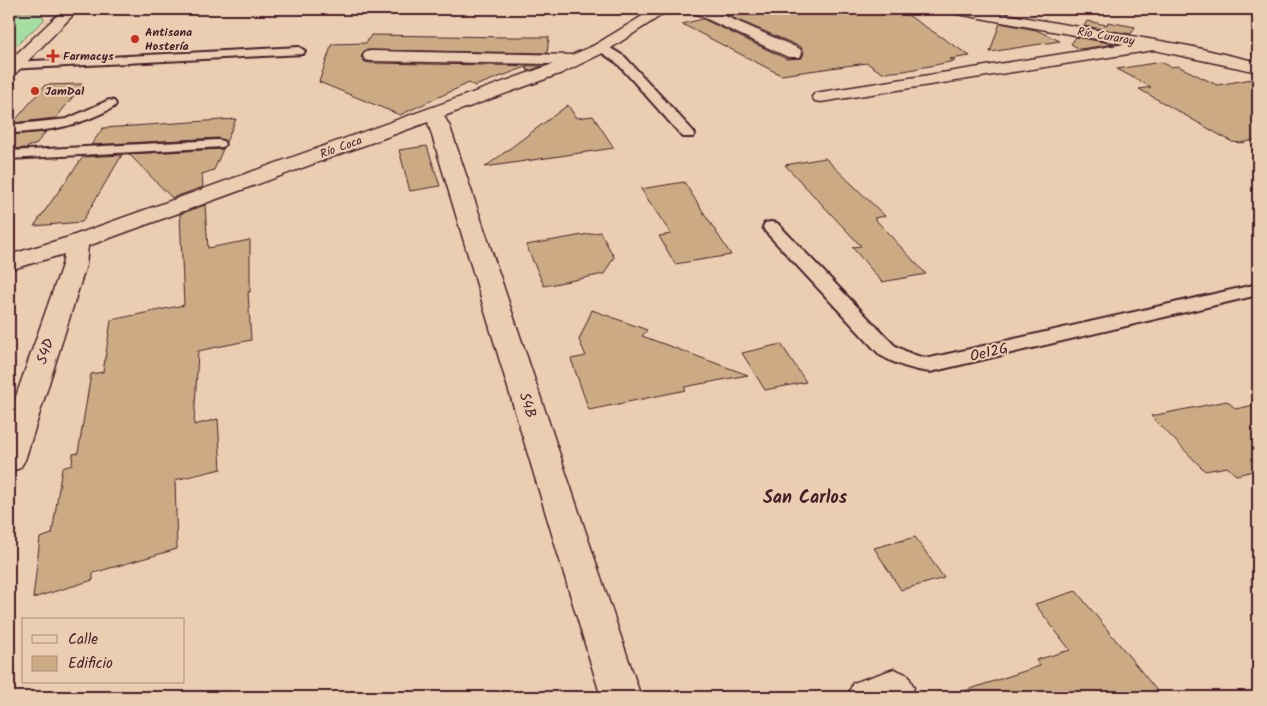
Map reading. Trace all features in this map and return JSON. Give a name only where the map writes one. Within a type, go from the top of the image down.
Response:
[{"type":"street","name":"Río Coca","points":[[9,263],[77,242],[434,114],[576,60],[602,47],[664,9]]},
{"type":"street","points":[[697,9],[794,53]]},
{"type":"street","name":"Río Curaray","points":[[952,9],[1153,45],[1258,67]]},
{"type":"street","points":[[11,68],[68,10]]},
{"type":"street","points":[[821,98],[1153,45]]},
{"type":"street","points":[[371,56],[576,60]]},
{"type":"street","name":"S4B","points":[[434,114],[440,127],[621,697]]},
{"type":"street","name":"S4D","points":[[9,460],[74,265],[77,242]]},
{"type":"lane","points":[[602,47],[621,60],[688,134]]},
{"type":"lane","points":[[11,68],[299,51]]},
{"type":"lane","points":[[9,129],[59,126],[80,120],[109,104]]},
{"type":"lane","points":[[9,155],[218,144]]},
{"type":"lane","name":"Oe12G","points":[[771,227],[887,350],[898,357],[917,364],[930,365],[1258,290]]},
{"type":"green space","points":[[18,13],[42,13],[44,20],[9,52],[9,16]]},
{"type":"building","points":[[743,9],[890,9],[897,13],[903,12],[970,56],[950,59],[955,61],[904,71],[882,73],[867,63],[781,75],[682,24],[703,19],[787,59],[802,58],[804,52],[801,47],[724,14]]},
{"type":"building","points":[[1087,21],[1107,25],[1108,22],[1135,27],[1131,34],[1084,26]]},
{"type":"building","points":[[1000,23],[1036,30],[1060,41],[990,52]]},
{"type":"building","points":[[371,35],[549,37],[547,53],[365,50],[361,57],[365,62],[371,63],[543,66],[528,71],[526,67],[475,86],[469,83],[400,115],[319,82],[332,44],[366,43]]},
{"type":"building","points":[[1076,37],[1114,44],[1080,49],[1071,44]]},
{"type":"building","points":[[1161,62],[1171,67],[1178,66],[1217,85],[1258,78],[1258,139],[1241,143],[1232,142],[1139,89],[1151,87],[1117,69]]},
{"type":"building","points":[[83,84],[56,118],[13,123],[45,85]]},
{"type":"building","points":[[568,105],[576,118],[593,116],[614,148],[485,167]]},
{"type":"building","points":[[236,119],[226,142],[218,138],[91,145],[103,128]]},
{"type":"building","points":[[46,132],[35,145],[27,148],[9,149],[9,135]]},
{"type":"building","points":[[427,146],[440,186],[410,191],[399,150]]},
{"type":"building","points":[[223,149],[214,170],[202,174],[203,187],[172,198],[129,154]]},
{"type":"building","points":[[122,155],[82,222],[34,226],[83,157]]},
{"type":"building","points":[[825,158],[885,216],[874,218],[926,274],[882,282],[852,247],[861,246],[785,165]]},
{"type":"building","points":[[684,182],[731,255],[675,264],[659,236],[671,234],[641,189]]},
{"type":"building","points":[[205,205],[208,248],[250,240],[250,292],[248,292],[251,340],[198,351],[194,425],[218,419],[221,469],[175,480],[177,549],[93,573],[93,580],[33,598],[40,538],[52,534],[62,468],[72,465],[73,454],[78,453],[91,374],[103,372],[111,320],[184,305],[180,214]]},
{"type":"building","points":[[600,232],[614,257],[604,274],[544,286],[526,245]]},
{"type":"building","points":[[592,310],[647,330],[642,336],[748,375],[684,387],[686,390],[589,410],[571,359],[586,356],[579,340]]},
{"type":"building","points":[[781,344],[806,382],[765,390],[742,353]]},
{"type":"building","points":[[1227,401],[1236,409],[1258,404],[1258,470],[1236,475],[1227,467],[1205,471],[1151,416]]},
{"type":"building","points":[[915,537],[944,578],[901,590],[874,548]]},
{"type":"building","points":[[1076,591],[1162,697],[962,697],[961,692],[1040,666],[1036,660],[1070,650],[1035,604]]},
{"type":"place","name":"Antisana Hostería","points":[[135,39]]},
{"type":"place","name":"Farmacys","points":[[53,56]]},
{"type":"place","name":"JamDal","points":[[35,91]]},
{"type":"district","name":"San Carlos","points":[[805,497]]}]
